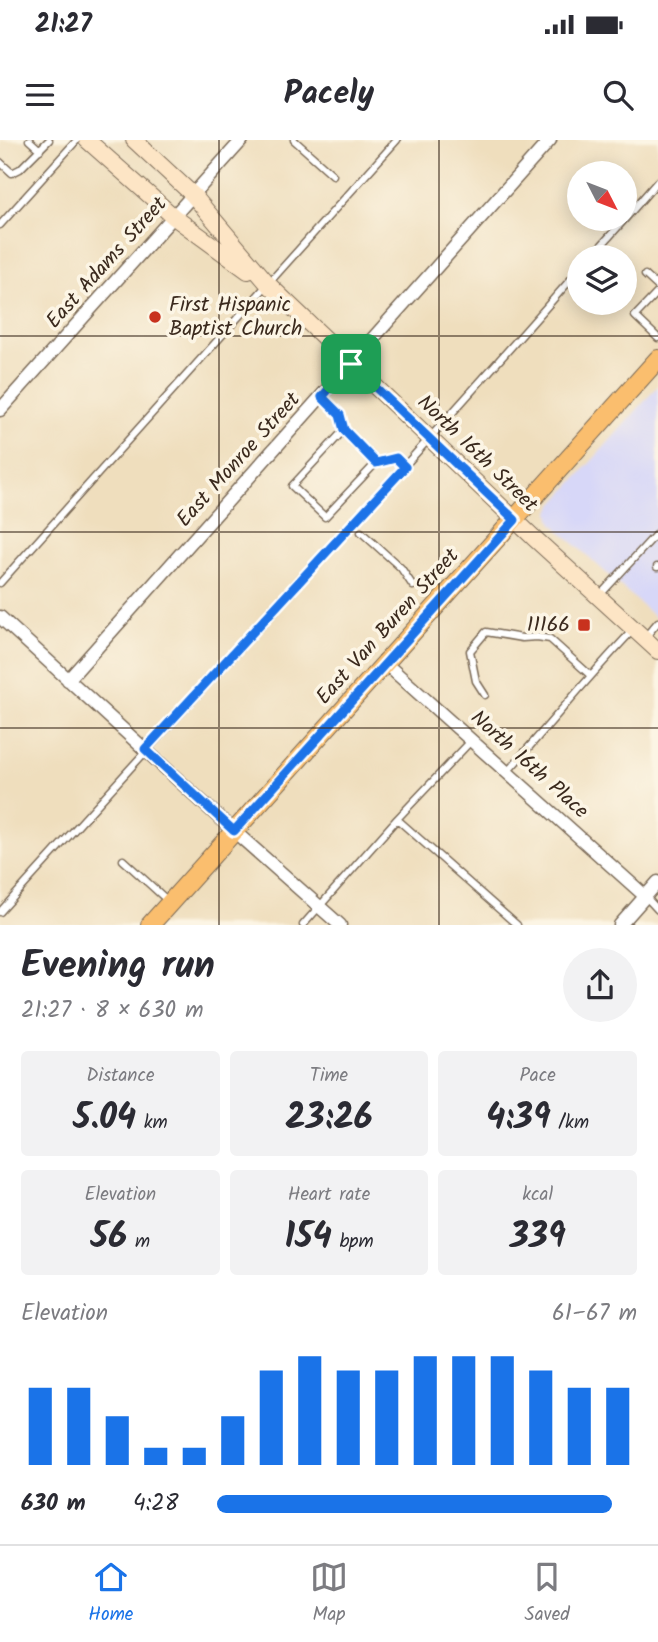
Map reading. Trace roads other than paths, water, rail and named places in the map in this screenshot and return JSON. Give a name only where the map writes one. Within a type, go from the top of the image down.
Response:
[{"type":"main road","name":"North 16th Street","points":[[87,140],[174,217],[268,285]]},
{"type":"main road","name":"North 16th Street","points":[[134,140],[193,195],[268,285],[515,520],[658,651]]},
{"type":"main road","name":"East Van Buren Street","points":[[150,925],[658,359]]},
{"type":"street","name":"East Adams Street","points":[[0,410],[242,140]]},
{"type":"street","name":"East Monroe Street","points":[[68,680],[550,140]]},
{"type":"street","points":[[0,617],[340,925]]},
{"type":"street","name":"North 16th Place","points":[[386,664],[645,896]]},
{"type":"street","points":[[620,925],[658,882]]},
{"type":"lane","points":[[29,140],[40,150]]},
{"type":"lane","points":[[0,162],[12,173],[20,169],[49,140]]},
{"type":"lane","points":[[0,225],[77,140]]},
{"type":"lane","points":[[294,140],[333,175]]},
{"type":"lane","points":[[0,583],[397,140]]},
{"type":"lane","points":[[637,205],[658,181]]},
{"type":"lane","points":[[602,245],[614,231]]},
{"type":"lane","points":[[645,275],[658,289],[635,316],[658,338]]},
{"type":"lane","points":[[0,912],[145,749],[431,439],[567,284]]},
{"type":"lane","points":[[322,397],[340,415],[344,430],[376,463]]},
{"type":"lane","points":[[344,430],[292,486],[325,517],[376,463],[396,458],[405,467]]},
{"type":"lane","points":[[361,532],[401,568],[413,586]]},
{"type":"lane","points":[[599,596],[658,532]]},
{"type":"lane","points":[[508,771],[558,716],[590,675],[639,633],[658,622]]},
{"type":"lane","points":[[485,695],[476,681],[470,651],[486,632],[550,639],[590,675]]},
{"type":"lane","points":[[303,925],[472,740]]},
{"type":"lane","points":[[397,819],[517,925]]},
{"type":"lane","points":[[123,860],[170,903]]},
{"type":"lane","points":[[645,896],[658,910]]},
{"type":"place","name":"First Hispanic Baptist Church","points":[[155,317]]},
{"type":"place","name":"11166","points":[[584,625]]}]
